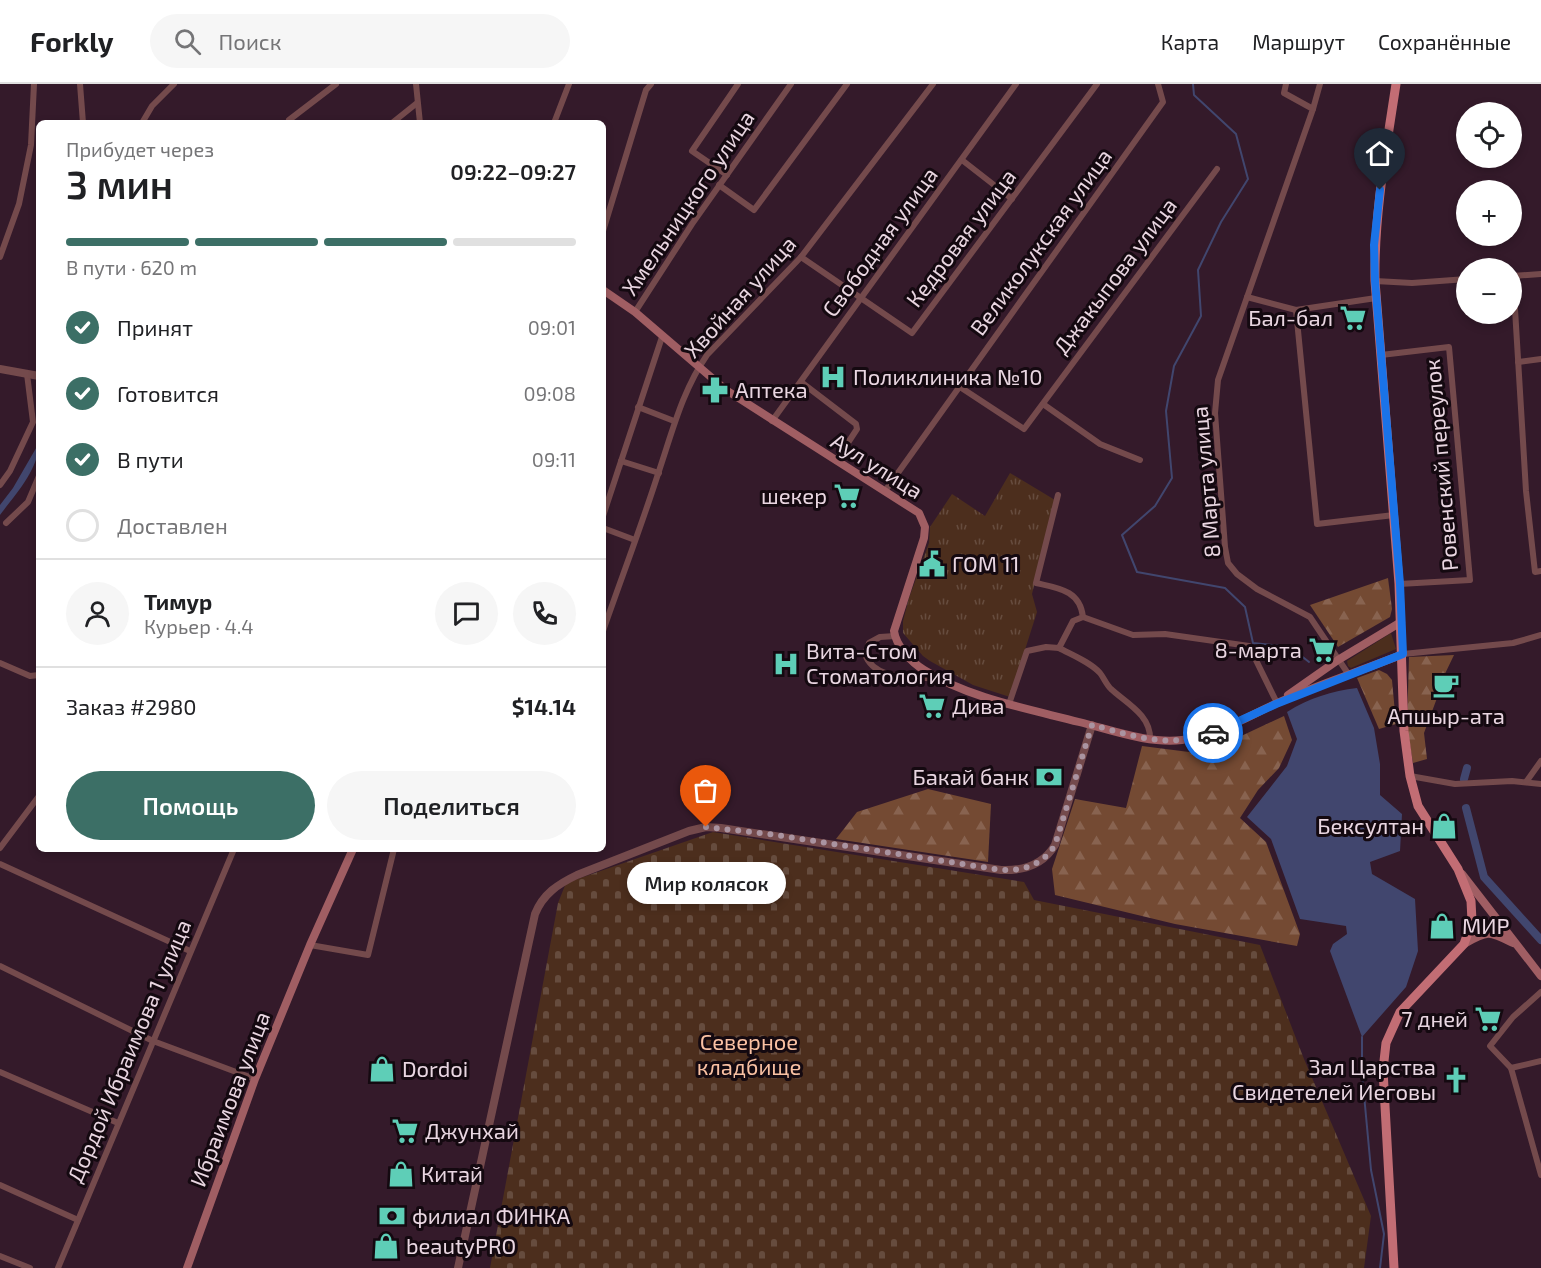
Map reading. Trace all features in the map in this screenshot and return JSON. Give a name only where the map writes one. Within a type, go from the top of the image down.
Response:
[{"type":"main road","points":[[1396,84],[1376,218],[1375,281],[1400,584],[1404,731],[1410,776],[1418,806],[1458,869],[1541,976]]},
{"type":"main road","name":"Аул улица","points":[[606,292],[635,312],[726,390],[918,513],[925,527],[924,538],[895,625],[895,636]]},
{"type":"main road","points":[[1276,704],[1338,660],[1401,622]]},
{"type":"main road","points":[[895,636],[916,664],[940,679],[1008,704],[1150,739],[1181,740],[1217,732],[1276,704],[1403,654]]},
{"type":"main road","name":"Ибраимова улица","points":[[187,1268],[255,1078],[352,852]]},
{"type":"main road","points":[[1458,869],[1471,901],[1472,921],[1464,944]]},
{"type":"main road","points":[[1394,1268],[1383,1070],[1386,1042],[1400,1012],[1464,944],[1480,934],[1493,933],[1517,945]]},
{"type":"street","points":[[0,257],[19,204],[31,145],[34,84]]},
{"type":"street","points":[[80,84],[83,120]]},
{"type":"street","points":[[144,120],[152,106],[174,84]]},
{"type":"street","points":[[289,120],[336,84]]},
{"type":"street","points":[[416,84],[420,120]]},
{"type":"street","points":[[555,120],[569,84]]},
{"type":"street","points":[[727,175],[692,150],[738,84]]},
{"type":"street","name":"Хмельницкого улица","points":[[635,312],[719,185],[791,84]]},
{"type":"street","points":[[719,185],[754,210],[847,84]]},
{"type":"street","name":"Хвойная улица","points":[[606,622],[659,473],[674,421],[698,368],[706,355],[801,258],[933,84]]},
{"type":"street","name":"Свободная улица","points":[[772,421],[1016,84]]},
{"type":"street","name":"Кедровая улица","points":[[801,258],[912,333],[1097,84]]},
{"type":"street","name":"Великолукская улица","points":[[885,491],[1163,102],[1158,84]]},
{"type":"street","points":[[1286,84],[1284,93],[1313,109]]},
{"type":"street","name":"8 Марта улица","points":[[1320,84],[1218,380],[1215,413],[1228,562],[1237,574],[1257,589],[1310,617],[1349,675]]},
{"type":"street","points":[[606,221],[648,86]]},
{"type":"street","points":[[396,120],[417,103]]},
{"type":"street","points":[[962,160],[1012,199]]},
{"type":"street","name":"Джакыпова улица","points":[[960,387],[1024,429],[1217,169]]},
{"type":"street","points":[[1522,275],[1541,274]]},
{"type":"street","points":[[1375,281],[1412,283],[1456,280]]},
{"type":"street","points":[[1247,297],[1296,310],[1376,298]]},
{"type":"street","points":[[1296,310],[1317,524],[1394,515]]},
{"type":"street","points":[[1516,324],[1535,572],[1541,571]]},
{"type":"street","points":[[606,507],[662,337]]},
{"type":"street","name":"Ровенский переулок","points":[[1381,355],[1449,347],[1470,580],[1400,584]]},
{"type":"street","points":[[1518,362],[1541,359]]},
{"type":"street","points":[[0,369],[36,376]]},
{"type":"street","points":[[0,485],[10,471],[33,422],[27,374]]},
{"type":"street","points":[[801,382],[856,424],[857,429],[836,461]]},
{"type":"street","points":[[1042,404],[1100,444],[1140,460]]},
{"type":"street","points":[[638,407],[674,421]]},
{"type":"street","points":[[621,461],[659,473]]},
{"type":"street","points":[[6,523],[28,502],[36,483]]},
{"type":"street","points":[[1058,495],[1036,583],[1067,589],[1082,607],[1083,617]]},
{"type":"street","points":[[606,529],[635,540]]},
{"type":"street","points":[[1059,648],[1073,621],[1083,617],[1133,635],[1165,634],[1249,646],[1276,704]]},
{"type":"street","points":[[1403,654],[1512,643],[1541,635]]},
{"type":"street","points":[[895,636],[880,637],[869,643],[866,654],[873,667],[881,672],[897,676],[940,679]]},
{"type":"street","points":[[1008,704],[1027,651],[1046,647],[1059,648],[1099,672],[1109,687],[1140,713],[1150,731],[1150,739]]},
{"type":"street","points":[[0,663],[30,676],[36,675]]},
{"type":"street","points":[[458,1268],[532,926],[538,908],[549,892],[577,875],[689,831],[706,827],[769,834],[1001,870],[1029,867],[1043,860],[1055,845],[1092,725]]},
{"type":"street","points":[[1526,782],[1541,761]]},
{"type":"street","points":[[1410,776],[1455,784],[1512,781],[1541,784]]},
{"type":"street","points":[[0,848],[36,800]]},
{"type":"street","name":"Дордой Ибраимова 1 улица","points":[[58,1268],[231,852]]},
{"type":"street","points":[[310,945],[368,956],[393,852]]},
{"type":"street","points":[[0,864],[190,951]]},
{"type":"street","points":[[0,966],[153,1041],[255,1078]]},
{"type":"street","points":[[1541,992],[1513,1017],[1490,1046],[1511,1068],[1541,1175]]},
{"type":"street","points":[[1511,1068],[1541,1061]]},
{"type":"street","points":[[0,1072],[118,1123]]},
{"type":"street","points":[[0,1185],[78,1220]]},
{"type":"street","points":[[0,1256],[30,1268]]},
{"type":"green space","points":[[1010,473],[1055,500],[1032,594],[1037,612],[1010,697],[973,685],[930,661],[903,633],[903,621],[929,543],[930,527],[952,494],[985,516]]},
{"type":"green space","points":[[1388,578],[1392,609],[1390,617],[1338,647],[1310,605]]},
{"type":"green space","points":[[1391,633],[1396,649],[1351,668],[1348,666],[1347,661]]},
{"type":"green space","points":[[1454,655],[1441,682],[1424,733],[1427,759],[1413,763],[1407,727],[1409,657]]},
{"type":"green space","points":[[1379,670],[1392,680],[1396,724],[1379,729],[1357,678]]},
{"type":"green space","points":[[1284,716],[1292,740],[1279,768],[1258,790],[1240,818],[1266,842],[1300,934],[1297,946],[1175,924],[1055,895],[1052,869],[1075,799],[1126,808],[1142,746],[1189,752],[1222,745]]},
{"type":"green space","points":[[928,789],[991,804],[988,862],[836,839],[857,812]]},
{"type":"green space","name":"Северное кладбище","points":[[713,832],[1024,882],[1034,900],[1260,945],[1304,1059],[1371,1216],[1364,1268],[490,1268],[558,903],[566,883]]},
{"type":"water","points":[[36,448],[36,459],[31,472],[0,515],[0,505],[13,488]]},
{"type":"water","points":[[1357,688],[1374,728],[1380,764],[1380,795],[1402,814],[1400,851],[1370,862],[1372,874],[1415,899],[1418,951],[1406,987],[1362,1037],[1330,951],[1333,944],[1347,934],[1346,926],[1300,919],[1271,839],[1247,817],[1287,766],[1297,739],[1287,712],[1321,696]]},
{"type":"waterway","points":[[1193,84],[1194,95],[1236,134],[1248,179],[1221,222],[1198,270],[1201,316],[1174,366],[1166,411],[1172,478],[1155,506],[1122,535],[1137,572],[1225,588],[1245,607],[1253,643],[1290,647],[1309,662]]},
{"type":"waterway","points":[[1464,779],[1467,768]]},
{"type":"waterway","points":[[1466,808],[1484,877],[1541,940]]},
{"type":"waterway","points":[[1362,1037],[1362,1073],[1371,1170],[1384,1234],[1380,1268]]},
{"type":"way so far","points":[[706,827],[769,834],[1001,870],[1022,869],[1043,860],[1055,845],[1092,725],[1150,739],[1181,740],[1213,733]]},
{"type":"place","name":"Бал-бал","points":[[1353,318]]},
{"type":"place","name":"Поликлиника №10","points":[[833,377]]},
{"type":"place","name":"Аптека","points":[[715,390]]},
{"type":"place","name":"шекер","points":[[847,496]]},
{"type":"place","name":"ГОМ 11","points":[[932,564]]},
{"type":"place","name":"8-марта","points":[[1322,650]]},
{"type":"place","name":"Вита-Стом Стоматология","points":[[786,664]]},
{"type":"place","name":"Апшыр-ата","points":[[1446,685]]},
{"type":"place","name":"Дива","points":[[932,706]]},
{"type":"place","name":"Бакай банк","points":[[1049,777]]},
{"type":"place","name":"Бексултан","points":[[1444,826]]},
{"type":"place","name":"Мир колясок","points":[[706,827]]},
{"type":"place","name":"МИР","points":[[1442,926]]},
{"type":"place","name":"7 дней","points":[[1488,1019]]},
{"type":"place","name":"Dordoi","points":[[382,1069]]},
{"type":"place","name":"Зал Царства Свидетелей Иеговы","points":[[1456,1080]]},
{"type":"place","name":"Джунхай","points":[[405,1131]]},
{"type":"place","name":"Китай","points":[[401,1174]]},
{"type":"place","name":"филиал ФИНКА","points":[[392,1216]]},
{"type":"place","name":"beautyPRO","points":[[386,1246]]},
{"type":"route","points":[[1213,733],[1276,704],[1403,654],[1400,584],[1375,281],[1374,245],[1380,190]]}]
